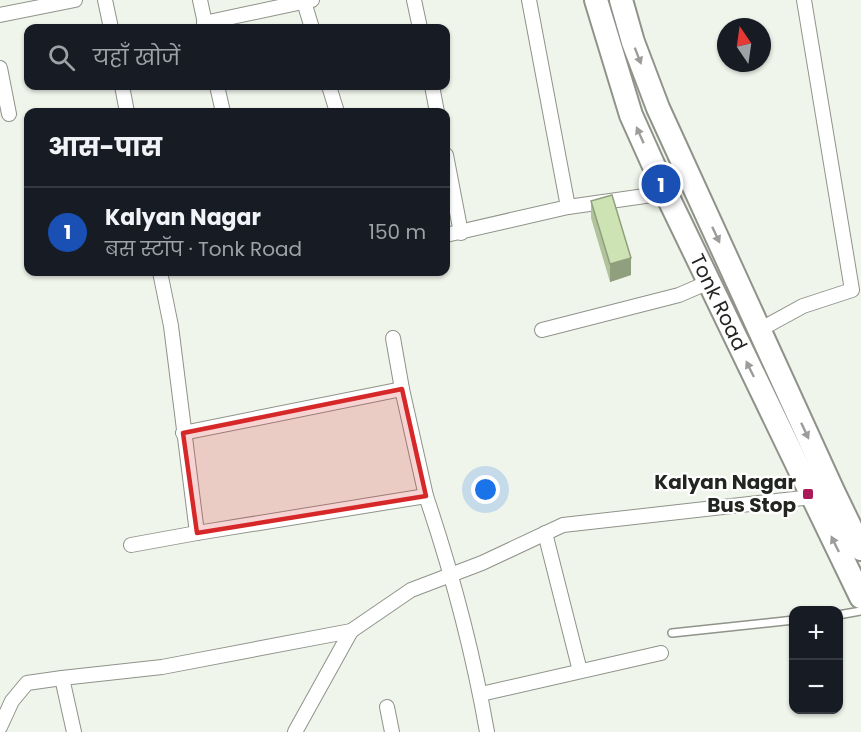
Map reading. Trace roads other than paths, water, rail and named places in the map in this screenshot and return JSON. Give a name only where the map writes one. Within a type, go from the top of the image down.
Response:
[{"type":"main road","name":"Tonk Road","points":[[596,0],[631,115],[666,193],[861,597]]},
{"type":"main road","name":"Tonk Road","points":[[621,0],[633,42],[658,108],[861,549]]},
{"type":"street","points":[[0,15],[75,0]]},
{"type":"street","points":[[105,0],[110,24]]},
{"type":"street","points":[[200,0],[205,24]]},
{"type":"street","points":[[414,0],[419,24]]},
{"type":"street","points":[[529,0],[568,207]]},
{"type":"street","points":[[759,330],[803,306],[856,291],[846,256],[804,0]]},
{"type":"street","points":[[213,24],[308,1],[311,24]]},
{"type":"street","points":[[0,68],[9,114]]},
{"type":"street","points":[[123,90],[126,108]]},
{"type":"street","points":[[218,90],[222,108]]},
{"type":"street","points":[[330,90],[336,108]]},
{"type":"street","points":[[433,90],[436,108]]},
{"type":"street","points":[[450,176],[461,232]]},
{"type":"street","points":[[450,234],[568,207],[666,193]]},
{"type":"street","points":[[846,256],[861,254]]},
{"type":"street","points":[[161,276],[171,326],[197,532]]},
{"type":"street","points":[[542,330],[679,295],[709,282]]},
{"type":"street","points":[[393,338],[426,496],[452,573],[481,694],[487,732]]},
{"type":"street","points":[[183,433],[402,388]]},
{"type":"street","points":[[131,545],[197,532],[426,496]]},
{"type":"street","points":[[0,727],[12,701],[27,683],[162,667],[351,631],[411,590],[482,563],[563,525],[812,497]]},
{"type":"street","points":[[545,533],[580,671]]},
{"type":"street","points":[[295,732],[351,631]]},
{"type":"street","points":[[481,694],[661,653]]},
{"type":"street","points":[[62,678],[74,732]]},
{"type":"street","points":[[387,707],[392,732]]},
{"type":"lane","points":[[843,614],[861,611]]},
{"type":"lane","points":[[672,633],[789,621]]},
{"type":"place","name":"Kalyan Nagar","points":[[661,184]]},
{"type":"place","name":"Kalyan Nagar Bus Stop","points":[[808,494]]}]
